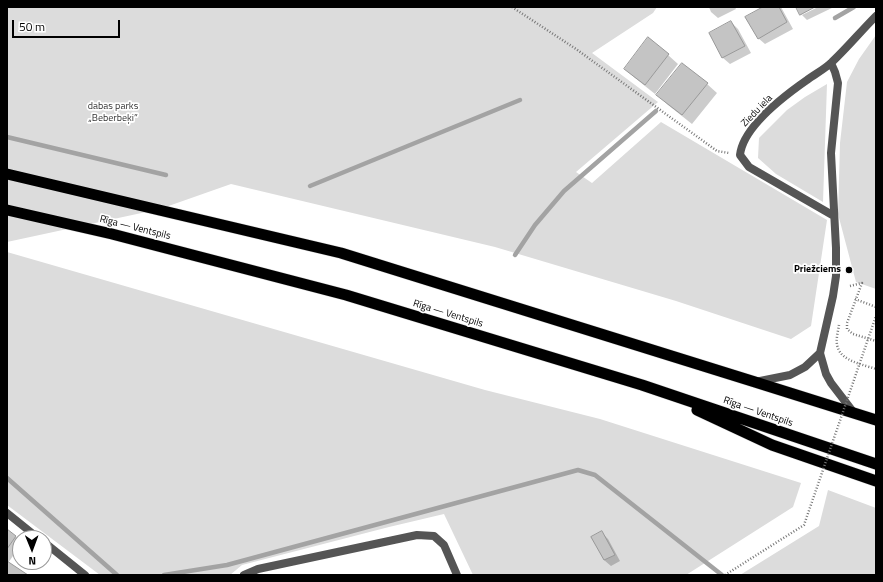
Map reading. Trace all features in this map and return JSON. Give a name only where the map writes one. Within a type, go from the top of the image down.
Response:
[{"type":"highway","points":[[7,174],[341,253],[876,420]]},
{"type":"highway","name":"Rīga — Ventspils","points":[[7,210],[112,234],[346,295],[642,385],[876,464]]},
{"type":"highway","points":[[642,385],[772,445],[876,481]]},
{"type":"street","name":"Ziedu iela","points":[[740,155],[741,146],[749,131],[776,104],[831,63],[876,16]]},
{"type":"street","points":[[831,63],[838,83],[831,153],[836,276],[820,353],[826,374],[831,383],[854,413]]},
{"type":"street","points":[[740,155],[749,167],[834,216]]},
{"type":"street","points":[[755,382],[790,375],[805,367],[820,353]]},
{"type":"street","points":[[7,513],[28,530]]},
{"type":"street","points":[[244,575],[258,569],[417,535],[434,536],[444,545],[457,575]]},
{"type":"street","points":[[52,549],[84,575]]},
{"type":"path","points":[[512,7],[588,58],[717,151],[740,155]]},
{"type":"path","points":[[850,286],[862,282],[847,323],[847,329],[853,334],[876,342]]},
{"type":"path","points":[[855,300],[876,308]]},
{"type":"path","points":[[725,575],[804,525],[876,316]]},
{"type":"path","points":[[840,322],[837,342],[838,348],[842,355],[850,360],[876,369]]},
{"type":"green space","name":"dabas parks „Beberbeķi”","points":[[7,7],[657,7],[653,13],[592,53],[658,102],[576,172],[592,183],[661,122],[827,220],[811,326],[791,339],[676,301],[495,247],[231,184],[160,209],[7,242]]},
{"type":"green space","points":[[876,35],[876,289],[856,282],[838,214],[840,143],[847,82],[859,59]]},
{"type":"green space","points":[[827,84],[823,202],[776,174],[758,158],[759,138],[787,110]]},
{"type":"green space","points":[[7,252],[485,390],[600,419],[801,483],[793,507],[686,575],[473,575],[444,514],[242,565],[230,575],[100,575],[52,539],[52,530],[40,530],[7,505]]},
{"type":"green space","points":[[828,490],[876,508],[876,575],[740,575],[819,526]]},
{"type":"building","points":[[763,7],[779,7],[787,22],[758,39],[745,17]]},
{"type":"building","points":[[796,7],[815,7],[800,15]]},
{"type":"building","points":[[731,21],[745,46],[722,58],[709,33]]},
{"type":"building","points":[[648,37],[669,54],[645,85],[624,69]]},
{"type":"building","points":[[682,63],[708,83],[682,115],[656,95]]},
{"type":"building","points":[[7,529],[12,533],[12,542],[7,549]]},
{"type":"building","points":[[602,531],[615,555],[604,560],[591,537]]},
{"type":"building","points":[[7,561],[12,564],[12,570],[20,570],[28,575],[7,575]]},
{"type":"waterway","points":[[835,18],[854,7]]},
{"type":"waterway","points":[[310,186],[520,100]]},
{"type":"waterway","points":[[515,255],[535,225],[564,191],[656,111]]},
{"type":"waterway","points":[[7,137],[166,175]]},
{"type":"waterway","points":[[164,575],[227,565],[578,470],[595,475],[722,575]]},
{"type":"waterway","points":[[7,478],[117,575]]},
{"type":"place","name":"Priežciems","points":[[849,270]]}]
